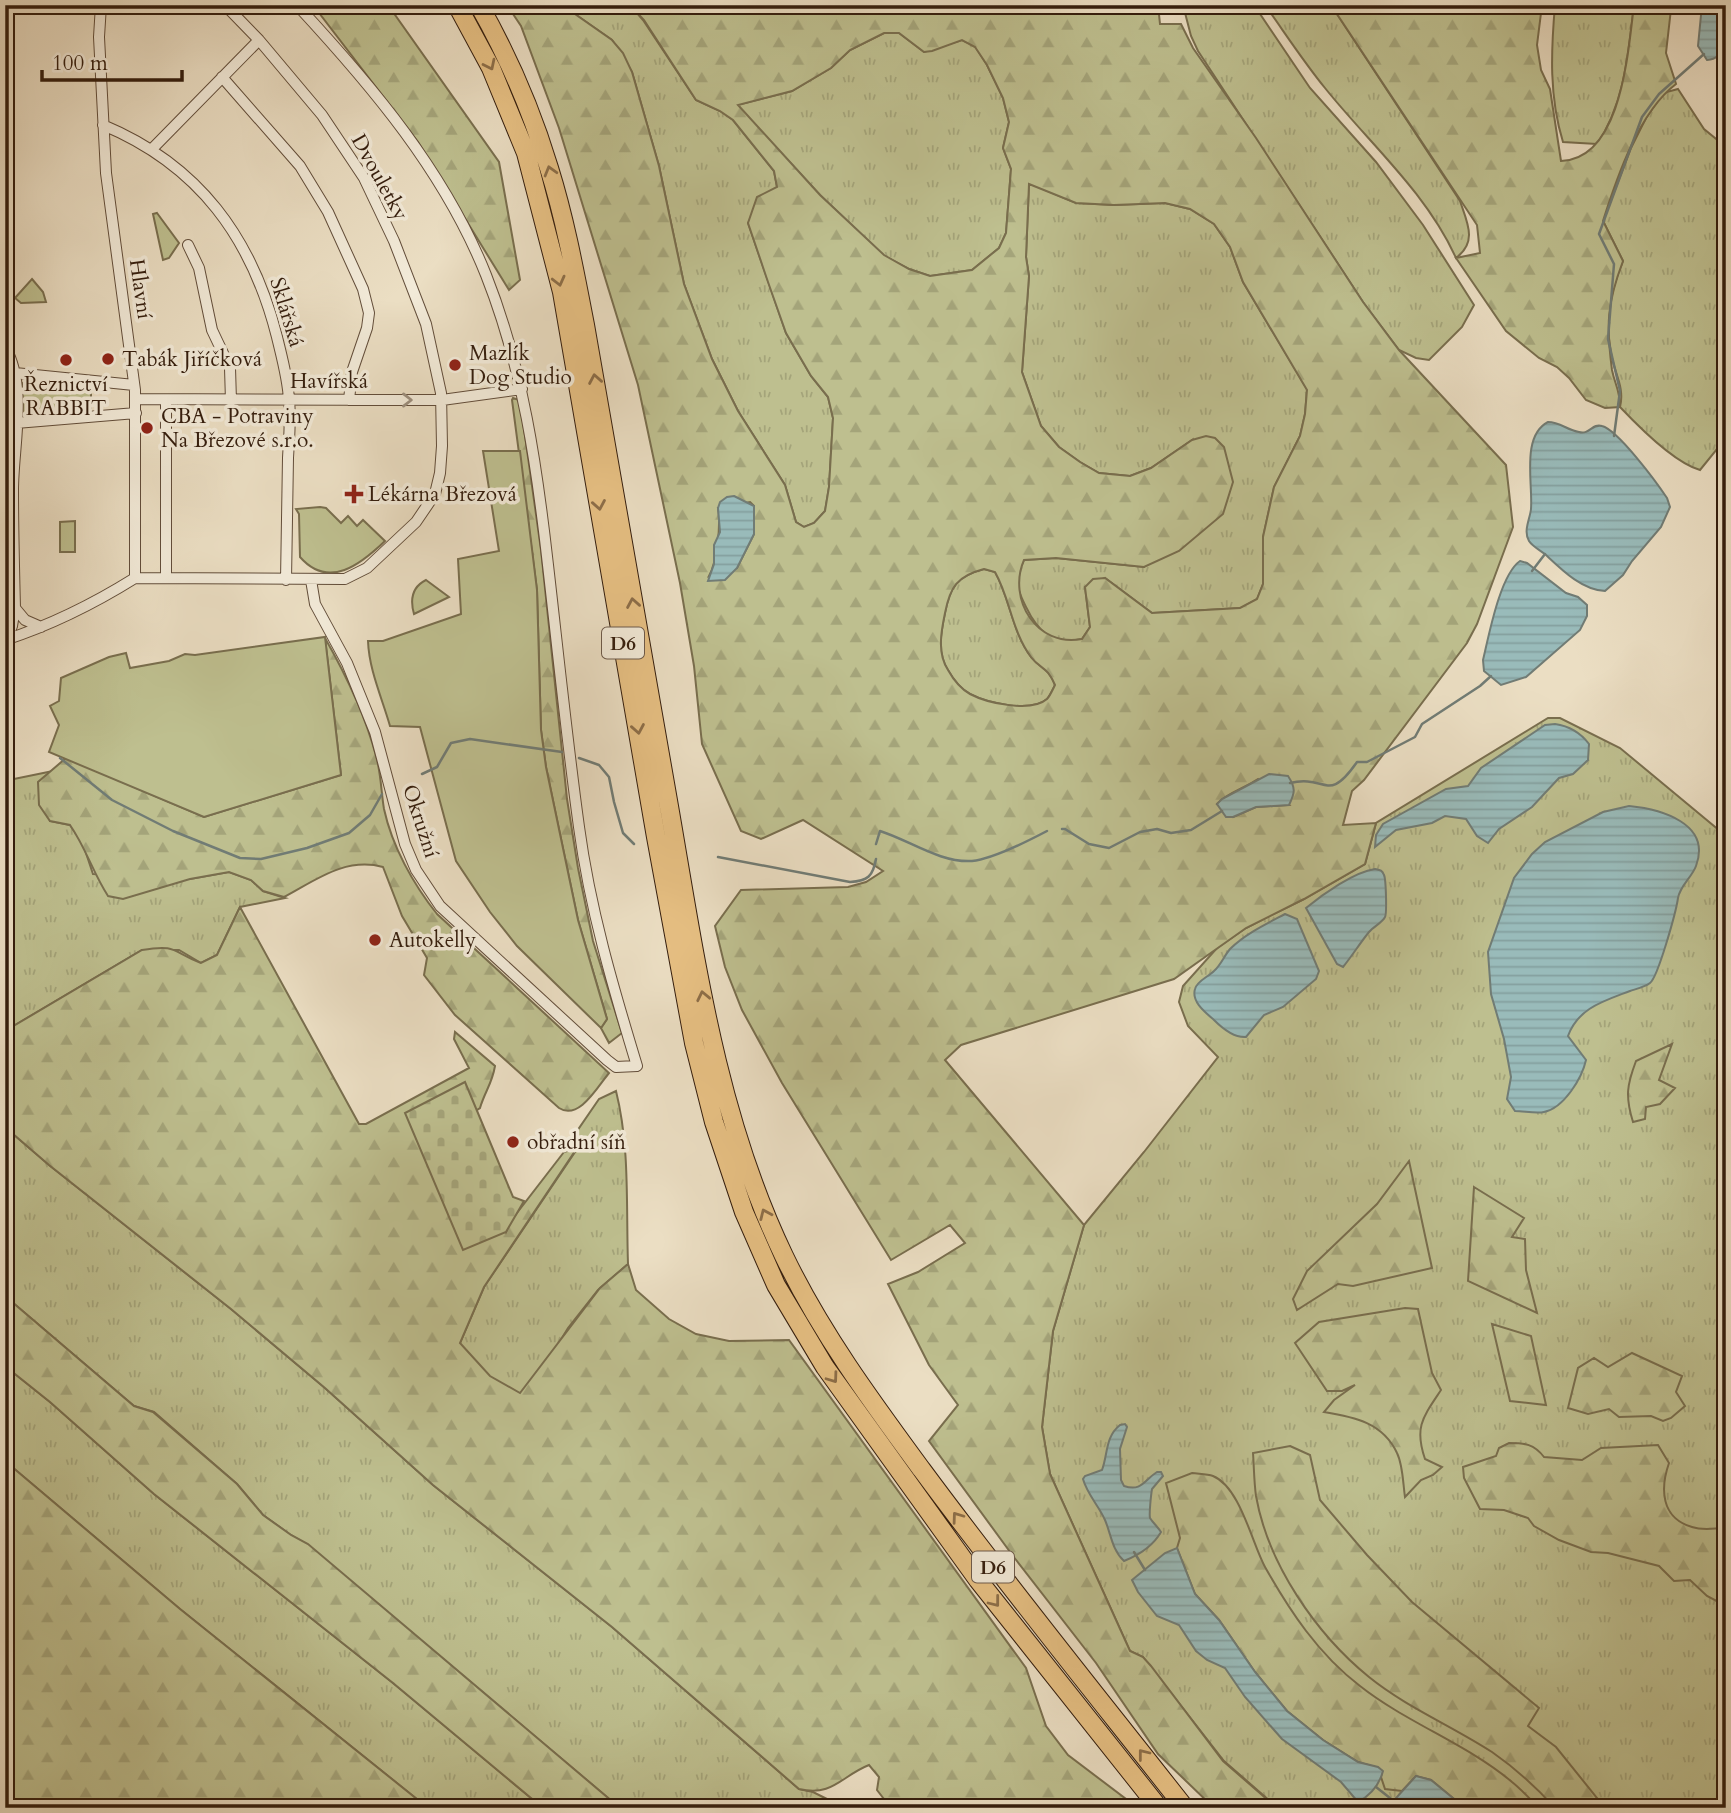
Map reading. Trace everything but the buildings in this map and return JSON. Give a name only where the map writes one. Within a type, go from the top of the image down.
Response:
[{"type":"highway","name":"D6","points":[[457,5],[486,58],[526,153],[562,292],[694,1043],[714,1122],[748,1222],[776,1285],[825,1367],[978,1580],[1159,1808]]},
{"type":"highway","name":"D6","points":[[479,5],[528,108],[550,169],[567,237],[585,325],[695,960],[730,1114],[760,1202],[794,1276],[838,1352],[994,1568],[1185,1808]]},
{"type":"highway","points":[[486,5],[493,32]]},
{"type":"street","name":"Hlavní","points":[[100,5],[103,125],[136,413],[135,578]]},
{"type":"street","name":"Dvouletky","points":[[225,5],[321,115],[363,178],[394,241],[426,324],[442,400]]},
{"type":"street","points":[[297,5],[399,123],[435,175],[486,274],[522,388]]},
{"type":"street","points":[[152,149],[258,40]]},
{"type":"street","points":[[222,77],[300,166],[328,212],[363,289],[369,313],[367,328],[352,372],[349,400]]},
{"type":"street","name":"Sklářská","points":[[103,125],[152,149],[191,179],[226,220],[242,246],[261,287],[272,318],[289,400],[286,580]]},
{"type":"street","points":[[188,245],[199,268],[212,330],[230,368],[232,401]]},
{"type":"street","points":[[5,347],[15,373],[16,423],[10,460],[15,608],[6,640]]},
{"type":"street","points":[[15,373],[134,386]]},
{"type":"street","name":"Havířská","points":[[135,399],[442,400],[522,388]]},
{"type":"street","name":"Okružní","points":[[311,580],[315,604],[346,663],[375,732],[405,844],[426,887],[440,906],[607,1060],[617,1067],[636,1066],[599,936],[585,863],[539,485],[522,388]]},
{"type":"street","points":[[166,400],[166,578]]},
{"type":"street","points":[[6,640],[41,627],[135,578],[311,580],[345,579],[361,572],[426,510],[435,494],[440,473],[442,400]]},
{"type":"street","points":[[16,423],[136,413]]},
{"type":"street","points":[[15,608],[25,620],[41,627]]},
{"type":"green space","points":[[313,5],[388,5],[499,162],[520,280],[509,290],[418,142]]},
{"type":"green space","points":[[507,5],[562,5],[612,40],[623,53],[632,72],[659,166],[684,284],[712,359],[738,411],[785,485],[796,522],[804,527],[814,523],[825,511],[833,418],[828,397],[811,376],[786,333],[748,223],[757,197],[777,187],[774,171],[733,120],[696,100],[644,20],[630,5],[1158,5],[1160,24],[1181,24],[1193,48],[1256,138],[1363,302],[1399,350],[1506,465],[1513,527],[1477,624],[1467,643],[1364,780],[1352,791],[1343,825],[1376,823],[1365,864],[1246,928],[1174,979],[961,1045],[945,1060],[1084,1225],[1053,1331],[1042,1427],[1050,1474],[1130,1651],[1143,1657],[1151,1666],[1223,1761],[1277,1808],[1214,1808],[1158,1754],[1096,1663],[929,1441],[958,1405],[929,1365],[888,1284],[918,1272],[965,1243],[950,1225],[891,1260],[782,1083],[742,1010],[725,967],[715,926],[741,890],[848,887],[866,882],[883,871],[803,820],[761,839],[741,831],[702,744],[694,666],[680,583],[638,385],[559,128],[521,26]],"holes":[[[884,33],[899,33],[924,52],[962,40],[975,47],[987,65],[1003,98],[1009,122],[1003,148],[1011,169],[1006,233],[999,248],[972,270],[930,276],[909,269],[884,255],[820,195],[738,105],[792,91],[831,68],[850,50]],[[1029,184],[1076,203],[1165,203],[1190,209],[1214,224],[1230,247],[1243,282],[1307,390],[1300,436],[1274,487],[1263,537],[1263,584],[1257,599],[1240,608],[1152,613],[1105,578],[1093,579],[1085,587],[1090,627],[1082,639],[1066,640],[1052,636],[1030,618],[1023,605],[1020,590],[1024,560],[1056,558],[1144,567],[1179,551],[1223,514],[1233,482],[1224,447],[1215,438],[1206,436],[1192,440],[1151,468],[1130,476],[1099,473],[1059,447],[1041,426],[1022,372],[1029,276],[1026,257]],[[750,502],[754,506],[754,534],[737,568],[709,576],[718,543],[718,508]],[[984,569],[995,572],[1025,647],[1047,671],[1055,685],[1047,699],[1040,703],[1020,706],[987,701],[967,692],[950,673],[942,657],[942,628],[952,589],[967,575]],[[1258,779],[1289,805],[1256,807],[1233,817],[1217,804]]]},
{"type":"green space","points":[[562,5],[630,5],[643,20],[696,100],[733,120],[774,171],[777,187],[748,223],[786,333],[811,376],[828,397],[833,418],[825,511],[814,523],[804,527],[796,522],[785,485],[738,411],[712,359],[684,284],[659,166],[632,72],[612,40]]},
{"type":"green space","points":[[1183,5],[1254,5],[1310,88],[1376,162],[1423,225],[1474,305],[1462,327],[1429,360],[1416,358],[1399,350],[1363,302],[1198,51]]},
{"type":"green space","points":[[1265,5],[1331,5],[1460,201],[1468,224],[1469,238],[1463,252],[1456,258],[1429,211],[1325,88]]},
{"type":"green space","points":[[1331,5],[1542,5],[1537,45],[1541,70],[1550,89],[1561,161],[1581,156],[1597,142],[1609,123],[1624,74],[1634,5],[1671,9],[1666,53],[1676,84],[1663,96],[1640,128],[1622,166],[1603,221],[1623,261],[1611,302],[1609,327],[1612,370],[1620,407],[1605,408],[1586,400],[1557,367],[1539,358],[1506,331],[1456,258],[1480,253],[1477,225]]},
{"type":"green space","points":[[1555,5],[1634,5],[1624,77],[1614,112],[1597,144],[1563,142],[1555,108],[1552,74]]},
{"type":"green space","points":[[884,33],[899,33],[924,52],[962,40],[975,46],[1003,98],[1009,122],[1003,148],[1011,169],[1006,233],[999,248],[972,270],[930,276],[884,256],[820,195],[737,105],[792,91],[831,68],[850,50]]},
{"type":"green space","points":[[1678,89],[1704,129],[1726,147],[1726,438],[1700,470],[1668,452],[1620,407],[1621,393],[1611,353],[1609,329],[1612,295],[1623,261],[1603,221],[1631,148],[1646,118],[1663,93]]},
{"type":"green space","points":[[1029,183],[1076,203],[1165,203],[1190,209],[1214,224],[1230,247],[1243,282],[1307,389],[1300,436],[1274,487],[1263,537],[1263,584],[1257,599],[1241,608],[1152,613],[1105,578],[1085,587],[1090,627],[1082,639],[1062,640],[1041,630],[1026,607],[1018,584],[1024,560],[1056,558],[1144,567],[1192,440],[1151,468],[1130,476],[1099,473],[1059,447],[1041,426],[1022,372],[1029,276],[1026,257]]},
{"type":"green space","points":[[157,213],[179,243],[169,258],[163,260],[153,214]]},
{"type":"green space","points":[[32,279],[43,292],[46,302],[21,303],[15,298]]},
{"type":"green space","points":[[23,383],[91,389],[91,408],[21,413]]},
{"type":"green space","points":[[513,398],[519,400],[521,407],[541,550],[567,799],[578,868],[593,941],[622,1033],[609,1043],[601,1028],[607,1019],[578,920],[546,767],[541,730],[537,590]]},
{"type":"green space","points":[[483,451],[520,451],[537,590],[541,730],[546,767],[578,920],[607,1019],[601,1028],[517,946],[490,912],[456,861],[420,727],[390,726],[371,663],[368,641],[383,641],[461,614],[458,559],[499,551]]},
{"type":"green space","points":[[326,508],[341,523],[348,516],[357,526],[363,520],[385,541],[366,558],[344,570],[322,572],[311,567],[300,557],[299,514],[296,509]]},
{"type":"green space","points":[[75,521],[75,552],[60,552],[60,522]]},
{"type":"green space","points":[[984,569],[995,572],[1025,647],[1031,657],[1047,671],[1055,685],[1048,698],[1040,703],[1009,705],[970,694],[952,677],[942,657],[941,635],[952,589],[967,575]]},
{"type":"green space","points":[[426,580],[449,597],[414,614],[413,594]]},
{"type":"green space","points":[[325,637],[341,775],[204,817],[49,752],[59,725],[50,706],[59,701],[61,678],[109,657],[126,653],[130,668],[169,661],[185,654],[195,655]]},
{"type":"green space","points":[[325,638],[361,710],[378,762],[388,823],[398,851],[420,890],[437,914],[609,1073],[587,1100],[574,1110],[559,1108],[455,1015],[424,975],[427,958],[402,916],[383,867],[356,865],[343,868],[319,877],[284,897],[263,891],[251,880],[229,872],[190,879],[123,899],[108,896],[70,825],[50,821],[39,805],[38,782],[66,758],[204,817],[341,775]]},
{"type":"green space","points":[[1548,718],[1560,718],[1620,748],[1726,836],[1726,1808],[1278,1808],[1224,1761],[1143,1657],[1130,1651],[1050,1474],[1042,1427],[1053,1331],[1084,1225],[1218,1057],[1188,1026],[1179,1002],[1183,986],[1217,948],[1246,928],[1365,864],[1376,823]]},
{"type":"green space","points":[[53,771],[39,782],[50,821],[70,825],[83,844],[93,874],[190,879],[229,872],[251,880],[263,891],[285,898],[240,907],[217,955],[201,963],[179,950],[142,950],[5,1031],[5,778],[14,779]]},
{"type":"green space","points":[[240,907],[359,1124],[366,1124],[469,1068],[454,1039],[455,1032],[495,1066],[480,1108],[463,1119],[506,1232],[510,1222],[564,1152],[577,1148],[484,1287],[460,1343],[490,1376],[520,1393],[600,1288],[628,1264],[636,1290],[669,1319],[696,1334],[729,1341],[789,1340],[1026,1668],[1046,1726],[1068,1755],[1126,1799],[1132,1808],[891,1808],[877,1790],[879,1777],[869,1765],[829,1788],[811,1791],[799,1789],[612,1627],[433,1485],[325,1388],[231,1309],[5,1127],[5,1031],[142,950],[174,950],[201,963],[217,955]]},
{"type":"green space","points":[[1672,1044],[1659,1080],[1675,1088],[1660,1104],[1646,1107],[1645,1119],[1633,1122],[1628,1091],[1636,1061]]},
{"type":"green space","points":[[465,1082],[513,1197],[524,1201],[506,1232],[463,1250],[405,1113]]},
{"type":"green space","points":[[616,1091],[624,1134],[628,1264],[598,1290],[568,1328],[541,1372],[520,1394],[490,1409],[457,1350],[484,1287],[577,1149],[573,1137],[599,1099]]},
{"type":"green space","points":[[5,1127],[231,1309],[325,1388],[433,1485],[612,1627],[799,1789],[813,1792],[845,1808],[620,1808],[308,1545],[263,1515],[237,1484],[154,1412],[134,1406],[5,1296]]},
{"type":"green space","points":[[1409,1161],[1432,1268],[1353,1286],[1338,1284],[1297,1310],[1293,1299],[1307,1271],[1377,1204]]},
{"type":"green space","points":[[1474,1187],[1524,1218],[1512,1237],[1525,1239],[1526,1270],[1537,1313],[1468,1281]]},
{"type":"green space","points":[[5,1296],[134,1406],[153,1412],[237,1484],[263,1515],[308,1544],[620,1808],[543,1808],[393,1683],[154,1494],[5,1366]]},
{"type":"green space","points":[[1405,1308],[1418,1309],[1432,1373],[1441,1390],[1425,1415],[1420,1439],[1425,1459],[1442,1467],[1421,1480],[1405,1497],[1399,1458],[1384,1435],[1357,1419],[1324,1412],[1334,1400],[1355,1385],[1342,1391],[1327,1391],[1295,1343],[1319,1322]]},
{"type":"green space","points":[[1492,1324],[1531,1336],[1546,1405],[1510,1401]]},
{"type":"green space","points":[[1632,1353],[1682,1376],[1676,1392],[1685,1406],[1663,1421],[1651,1416],[1619,1417],[1609,1409],[1588,1414],[1568,1408],[1578,1368],[1594,1358],[1608,1367]]},
{"type":"green space","points":[[5,1366],[154,1494],[393,1683],[543,1808],[428,1808],[180,1609],[5,1461]]},
{"type":"green space","points":[[1509,1443],[1529,1445],[1544,1457],[1582,1460],[1601,1448],[1658,1445],[1669,1463],[1664,1492],[1674,1517],[1696,1528],[1726,1528],[1726,1606],[1707,1596],[1690,1580],[1674,1581],[1659,1566],[1608,1553],[1591,1552],[1559,1540],[1534,1526],[1528,1518],[1504,1510],[1480,1509],[1464,1478],[1463,1467],[1496,1456],[1499,1448]]},
{"type":"green space","points":[[1290,1446],[1310,1455],[1320,1500],[1367,1555],[1412,1602],[1539,1708],[1528,1726],[1556,1747],[1605,1808],[1555,1808],[1501,1758],[1383,1688],[1349,1660],[1331,1640],[1313,1619],[1283,1572],[1262,1522],[1256,1496],[1253,1453]]},
{"type":"green space","points":[[5,1461],[180,1609],[428,1808],[5,1808]]},
{"type":"green space","points":[[1192,1473],[1213,1476],[1231,1491],[1265,1567],[1295,1616],[1318,1646],[1345,1674],[1397,1711],[1494,1768],[1539,1808],[1465,1808],[1431,1780],[1416,1776],[1402,1791],[1385,1789],[1382,1771],[1358,1762],[1323,1740],[1287,1711],[1255,1672],[1219,1620],[1195,1594],[1177,1548],[1180,1538],[1166,1483]]},
{"type":"water","points":[[1702,5],[1726,5],[1724,47],[1715,58],[1707,60],[1698,46]]},
{"type":"water","points":[[1548,422],[1575,431],[1586,432],[1596,426],[1609,430],[1637,458],[1667,498],[1670,507],[1661,527],[1623,575],[1605,591],[1588,587],[1573,578],[1532,545],[1527,537],[1531,509],[1531,449],[1534,438]]},
{"type":"water","points":[[734,496],[754,506],[754,534],[737,568],[725,580],[708,581],[714,564],[714,545],[720,532],[718,508],[720,502]]},
{"type":"water","points":[[1520,561],[1527,563],[1566,593],[1578,597],[1587,605],[1587,616],[1580,630],[1526,677],[1501,685],[1484,671],[1483,660],[1501,592],[1513,568]]},
{"type":"water","points":[[1555,724],[1574,730],[1586,740],[1589,744],[1588,760],[1573,774],[1559,778],[1532,807],[1499,829],[1488,843],[1477,836],[1466,819],[1445,816],[1432,823],[1396,830],[1375,847],[1376,835],[1383,824],[1446,789],[1468,786],[1481,768],[1545,725]]},
{"type":"water","points":[[1269,774],[1288,776],[1294,790],[1289,805],[1256,807],[1233,817],[1226,817],[1217,804],[1222,799]]},
{"type":"water","points":[[1629,806],[1668,815],[1690,829],[1697,839],[1699,851],[1696,866],[1679,894],[1657,969],[1650,983],[1593,1007],[1572,1026],[1568,1036],[1586,1060],[1581,1075],[1565,1099],[1544,1112],[1515,1111],[1507,1099],[1511,1077],[1491,994],[1488,952],[1514,878],[1545,842],[1603,812]]},
{"type":"water","points":[[1375,869],[1382,871],[1385,878],[1385,917],[1369,932],[1343,967],[1337,964],[1306,908],[1348,879]]},
{"type":"water","points":[[1285,914],[1297,919],[1319,971],[1316,979],[1283,1007],[1264,1015],[1246,1037],[1233,1034],[1200,1007],[1194,994],[1196,986],[1216,969],[1236,944]]},
{"type":"water","points":[[1125,1424],[1127,1427],[1120,1449],[1121,1480],[1124,1486],[1139,1486],[1157,1472],[1161,1472],[1163,1476],[1152,1489],[1150,1513],[1150,1518],[1161,1532],[1145,1550],[1124,1561],[1112,1542],[1105,1520],[1083,1479],[1102,1470],[1109,1440],[1120,1425]]},
{"type":"water","points":[[1177,1548],[1195,1594],[1219,1620],[1255,1672],[1287,1711],[1323,1740],[1358,1762],[1383,1771],[1377,1786],[1367,1796],[1358,1802],[1341,1782],[1282,1739],[1245,1697],[1225,1668],[1207,1660],[1196,1651],[1179,1625],[1157,1616],[1138,1592],[1132,1580],[1165,1553]]},
{"type":"water","points":[[1416,1776],[1431,1780],[1465,1808],[1387,1808]]},
{"type":"waterway","points":[[1614,436],[1620,391],[1608,339],[1614,264],[1599,234],[1642,117],[1659,94],[1704,54]]},
{"type":"waterway","points":[[1532,571],[1545,554]]},
{"type":"waterway","points":[[1290,783],[1302,781],[1332,785],[1339,782],[1357,762],[1367,762],[1415,737],[1422,724],[1491,676]]},
{"type":"waterway","points":[[422,774],[437,767],[451,743],[470,739],[562,752]]},
{"type":"waterway","points":[[60,758],[112,800],[173,831],[240,858],[261,859],[307,848],[349,833],[370,815],[382,794]]},
{"type":"waterway","points":[[579,758],[599,765],[609,777],[623,833],[634,844]]},
{"type":"waterway","points":[[1062,829],[1089,844],[1109,848],[1140,832],[1157,829],[1171,833],[1191,830],[1222,811]]},
{"type":"waterway","points":[[876,844],[880,831],[936,855],[972,861],[1000,853],[1047,831]]},
{"type":"waterway","points":[[718,857],[850,882],[869,876],[876,859]]},
{"type":"waterway","points":[[1134,1552],[1145,1570]]},
{"type":"waterway","points":[[1376,1787],[1395,1802]]},
{"type":"place","name":"Tabák Jiříčková","points":[[108,359]]},
{"type":"place","name":"Řeznictví RABBIT","points":[[66,360]]},
{"type":"place","name":"Mazlík Dog Studio","points":[[455,365]]},
{"type":"place","name":"CBA - Potraviny Na Březové s.r.o.","points":[[147,428]]},
{"type":"place","name":"Lékárna Březová","points":[[354,494]]},
{"type":"place","name":"Autokelly","points":[[375,940]]},
{"type":"place","name":"obřadní síň","points":[[513,1142]]}]
